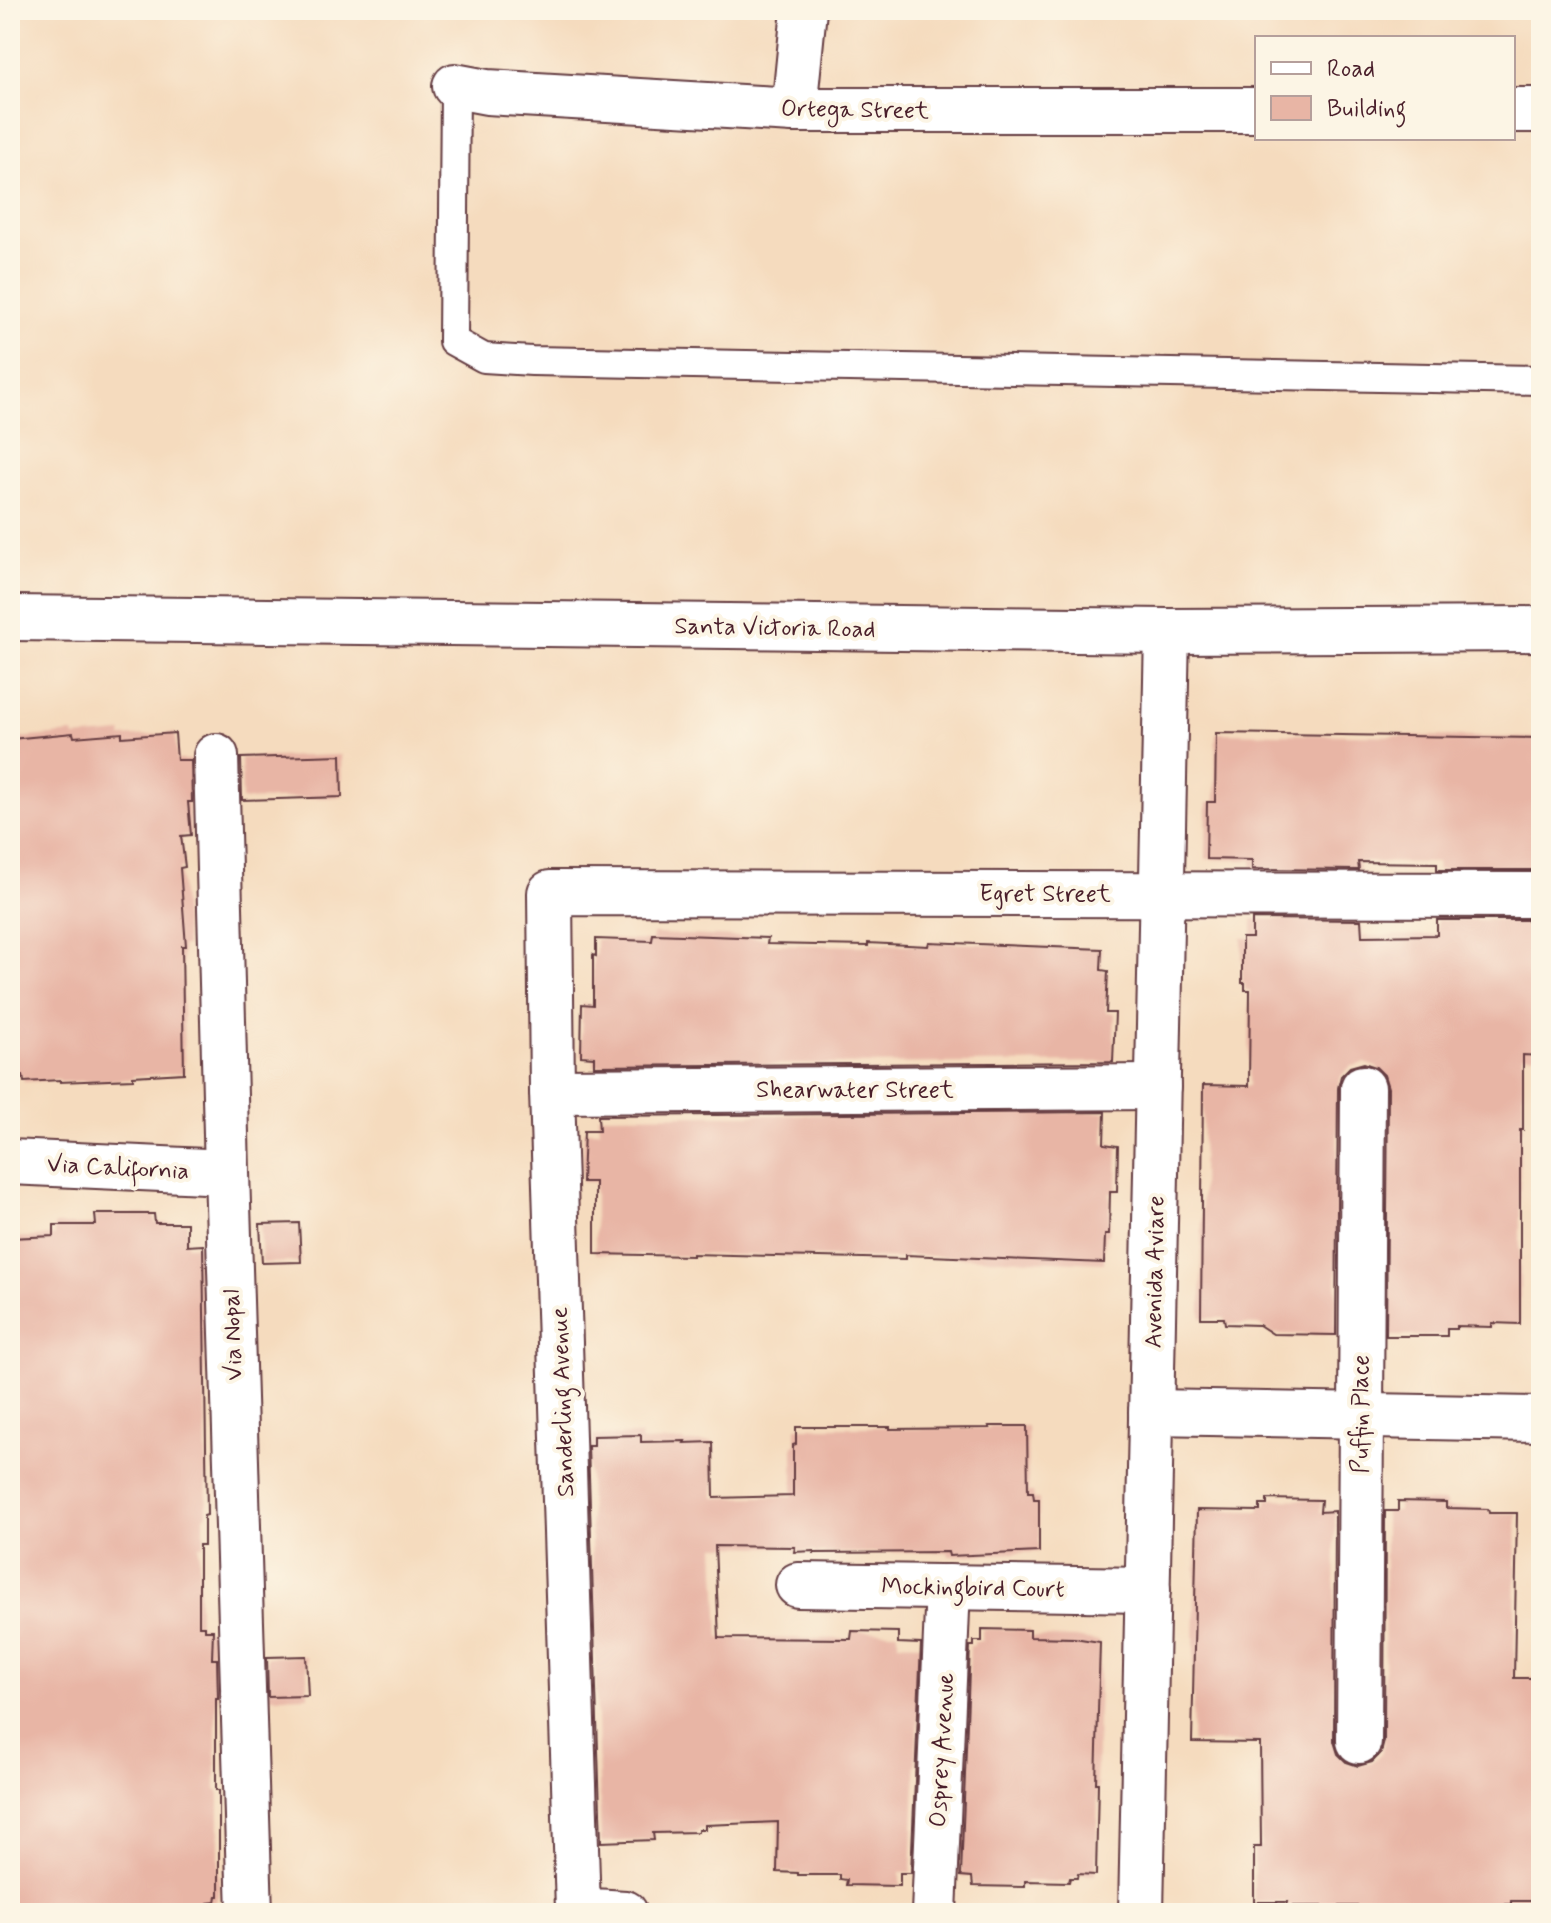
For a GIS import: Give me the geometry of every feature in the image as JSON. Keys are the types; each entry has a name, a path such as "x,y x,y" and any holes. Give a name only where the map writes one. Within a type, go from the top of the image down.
{"street":[{"path":"794,110 804,10"},
{"name":"Ortega Street","path":"455,86 487,92 794,110 1255,110"},
{"path":"1515,110 1541,110"},
{"name":"Santa Victoria Road","path":"10,618 1167,631 1541,629"},
{"name":"Avenida Aviare","path":"1141,1913 1167,631"},
{"name":"Via Nopal","path":"216,756 250,1913"},
{"name":"Egret Street","path":"550,893 1541,895"},
{"name":"Sanderling Avenue","path":"550,893 552,1091 578,1910 625,1913"},
{"name":"Shearwater Street","path":"552,1091 1158,1087"},
{"name":"Puffin Place","path":"1359,1741 1363,1088"},
{"name":"Via California","path":"10,1162 227,1172"},
{"path":"1151,1412 1541,1419"},
{"name":"Mockingbird Court","path":"798,1585 1148,1590"},
{"name":"Osprey Avenue","path":"934,1913 948,1587"}],"lane":[{"path":"455,86 453,341 484,358 1541,380"}],"building":[{"path":"73,733 74,737 122,733 122,737 175,733 177,760 191,760 192,802 188,802 191,835 181,836 185,867 180,868 186,946 182,946 184,1073 60,1082 24,1082 23,1075 10,1075 10,741"},
{"path":"1216,733 1541,738 1541,870 1437,870 1437,863 1358,862 1359,870 1252,869 1252,860 1206,859 1207,802 1215,802"},
{"path":"341,755 342,797 242,800 241,758"},
{"path":"1252,919 1361,920 1362,936 1437,935 1437,920 1541,920 1541,1056 1523,1055 1520,1324 1457,1326 1457,1329 1447,1329 1447,1336 1386,1336 1388,1088 1384,1075 1376,1067 1364,1063 1350,1067 1341,1076 1338,1088 1336,1335 1273,1334 1259,1325 1225,1324 1224,1318 1201,1318 1203,1085 1249,1086 1250,990 1245,990 1245,983 1242,983 1242,938 1252,938"},
{"path":"653,934 768,938 767,944 928,946 929,942 1102,949 1101,970 1108,971 1106,1013 1115,1013 1113,1062 594,1066 594,1057 581,1056 582,1004 593,1005 596,939 652,941"},
{"path":"1105,1112 1104,1144 1118,1146 1117,1192 1110,1192 1109,1235 1105,1235 1104,1263 906,1255 906,1259 595,1254 595,1182 582,1182 584,1131 599,1131 598,1116"},
{"path":"95,1214 154,1214 155,1223 187,1223 187,1246 203,1245 207,1515 204,1516 204,1545 199,1545 199,1626 213,1630 212,1659 217,1659 216,1790 219,1790 219,1896 216,1902 208,1903 208,1913 10,1913 10,1238 54,1236 54,1225 96,1225"},
{"path":"299,1223 301,1262 262,1263 260,1224"},
{"path":"1027,1426 1028,1492 1033,1492 1034,1499 1039,1499 1039,1552 949,1556 948,1552 814,1553 794,1552 795,1547 715,1546 719,1638 851,1639 852,1631 898,1632 898,1643 921,1644 911,1873 900,1873 900,1886 846,1885 847,1880 840,1879 840,1875 777,1872 778,1822 705,1825 705,1829 698,1829 698,1832 653,1833 654,1840 601,1842 588,1446 593,1446 593,1436 641,1435 641,1442 713,1442 714,1498 793,1496 796,1427 890,1429"},
{"path":"1267,1499 1321,1500 1320,1512 1335,1511 1334,1741 1338,1754 1346,1762 1358,1766 1372,1762 1381,1753 1384,1741 1385,1511 1398,1511 1398,1501 1446,1502 1446,1508 1517,1513 1514,1678 1541,1678 1541,1901 1511,1901 1511,1904 1474,1906 1475,1909 1286,1906 1287,1902 1254,1902 1254,1847 1261,1847 1260,1743 1192,1742 1197,1510 1260,1511 1260,1505 1267,1505"},
{"path":"982,1629 1030,1630 1030,1637 1100,1642 1096,1875 1078,1874 1069,1882 1025,1881 1025,1887 973,1886 972,1877 961,1876 970,1646 974,1646 974,1641 982,1641"},
{"path":"306,1656 308,1696 268,1697 267,1657"}]}
